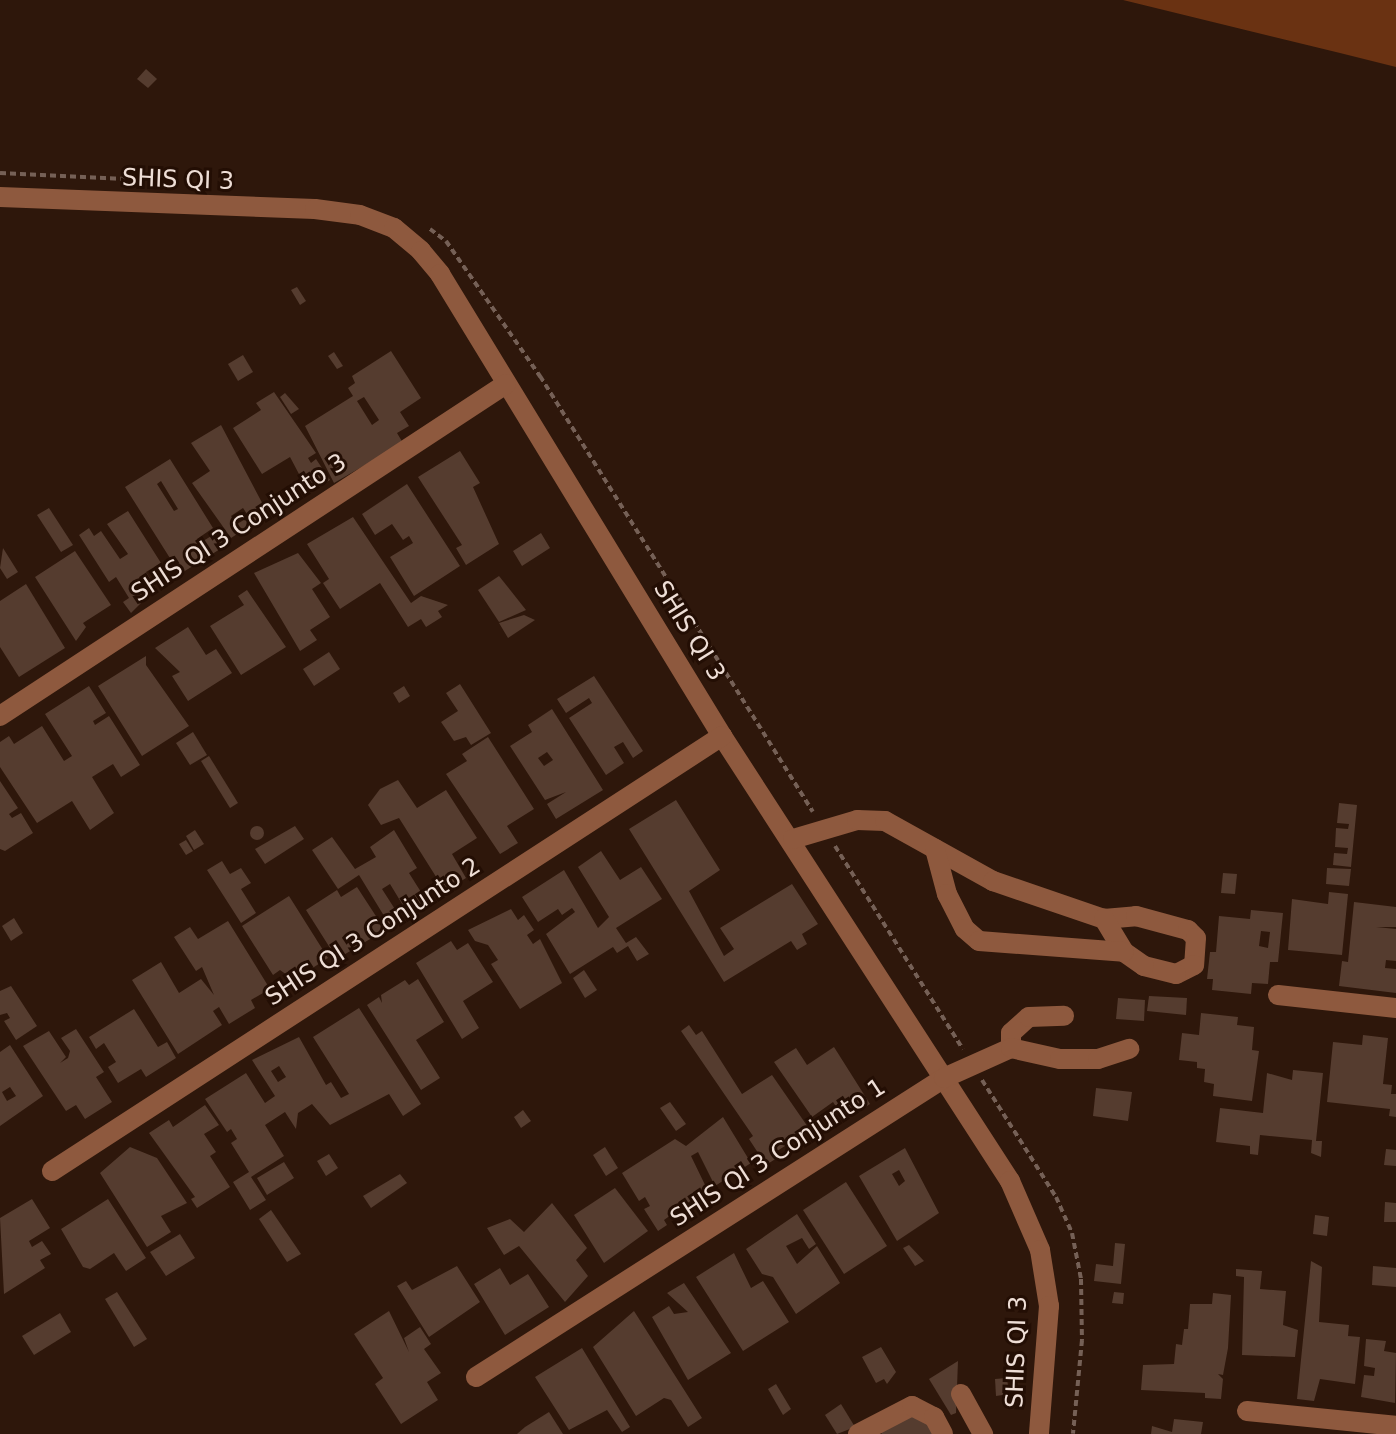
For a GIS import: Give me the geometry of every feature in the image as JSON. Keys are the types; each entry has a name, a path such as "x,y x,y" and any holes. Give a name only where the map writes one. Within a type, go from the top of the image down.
{"street":[{"name":"SHIS QI 3","path":"0,197 360,215 394,228 421,251 722,736 793,839 1010,1181 1040,1250 1049,1306 1039,1434"},
{"name":"SHIS QI 3 Conjunto 3","path":"0,716 506,384"},
{"name":"SHIS QI 3 Conjunto 2","path":"52,1171 722,736"},
{"path":"793,839 870,819 899,827 993,881 1104,919 1136,916 1188,930 1198,949 1194,965 1176,974 1144,966 1124,952 1104,919"},
{"path":"935,849 947,894 971,937 1050,950 1124,952"},
{"path":"1278,995 1396,1008"},
{"path":"1064,1016 1029,1017 1011,1033 1011,1048 1060,1059 1098,1059 1129,1049"},
{"name":"SHIS QI 3 Conjunto 1","path":"476,1377 944,1078 1011,1048"},
{"path":"961,1394 983,1434"},
{"path":"858,1434 912,1406 934,1417 943,1434"},
{"path":"1247,1411 1396,1426"}],"shaded area":[{"path":"1123,0 1396,0 1396,67 1340,53"}],"building":[{"path":"146,69 157,79 148,88 137,79"},
{"path":"297,287 306,301 300,305 291,290"},
{"path":"391,351 421,398 400,412 409,426 397,433 403,443 334,483 305,426 353,396 348,388 355,383 352,376","holes":["364,397 379,420 372,425 357,401"]},
{"path":"334,352 343,366 337,369 328,356"},
{"path":"243,355 253,372 238,381 228,364"},
{"path":"274,392 316,453 308,458 311,463 316,459 330,480 309,493 290,457 262,474 233,428 261,410 256,403"},
{"path":"285,393 299,409 291,414 280,397"},
{"path":"221,425 268,514 231,538 192,483 210,471 191,443","holes":["243,508 249,517 237,524 231,516"]},
{"path":"460,451 480,483 473,487 499,544 466,565 456,548 462,545 418,477"},
{"path":"170,459 213,528 197,539 200,543 216,533 225,546 180,574 125,487","holes":["161,481 178,509 174,511 157,484"]},
{"path":"407,484 460,566 414,596 390,557 413,543 409,536 403,540 392,524 375,535 362,514"},
{"path":"49,508 73,545 61,552 37,515"},
{"path":"128,511 161,563 146,572 156,588 131,613 123,602 129,598 116,577 109,582 79,535 89,528 94,536 101,531 120,559 128,554 107,524"},
{"path":"353,517 411,603 421,596 448,605 438,611 442,617 426,627 421,619 408,627 380,583 340,609 323,583 329,579 307,544"},
{"path":"541,533 550,548 522,566 513,551"},
{"path":"3,548 18,572 7,579 0,568"},
{"path":"75,551 111,605 83,623 86,627 76,641 35,577"},
{"path":"298,553 321,583 312,589 330,617 310,630 317,640 300,651 254,573"},
{"path":"499,576 526,610 499,622 478,590"},
{"path":"26,584 65,648 19,677 0,647 0,601"},
{"path":"247,590 286,647 241,675 210,626 244,605 238,596"},
{"path":"524,615 535,620 508,638 499,623"},
{"path":"188,627 206,655 216,649 232,673 188,701 172,676 180,672 155,648"},
{"path":"329,652 340,669 314,686 303,669"},
{"path":"146,656 146,665 189,726 142,756 98,686"},
{"path":"594,676 643,751 633,758 623,742 614,747 624,763 606,775 569,718 592,703 589,698 566,713 557,699"},
{"path":"460,684 491,733 471,745 466,737 454,741 441,722 458,711 446,693"},
{"path":"89,686 106,713 93,721 95,725 109,716 140,765 121,777 113,764 92,777 114,813 90,830 72,801 37,823 0,767 0,742 9,736 14,744 42,726 64,761 72,756 45,714"},
{"path":"404,686 410,696 399,703 393,693"},
{"path":"552,709 603,790 556,819 547,804 566,792 545,800 510,746 532,732 528,725","holes":["547,752 553,760 544,766 538,758"]},
{"path":"193,732 207,755 190,765 176,743"},
{"path":"488,737 534,809 507,826 518,843 500,854 446,774 467,761 462,754"},
{"path":"209,756 238,803 230,808 201,761"},
{"path":"398,780 417,808 446,790 477,838 452,854 466,878 445,891 399,818 381,825 368,805 380,789"},
{"path":"0,781 18,808 9,814 12,818 21,813 33,833 5,851 0,849"},
{"path":"676,800 720,870 689,891 724,956 734,949 720,928 792,884 818,924 802,934 807,944 797,950 791,941 724,982 629,829"},
{"path":"1339,803 1357,805 1351,867 1333,865 1334,853 1347,854 1348,848 1335,847 1336,828 1348,829 1349,824 1337,823"},
{"path":"257,826 264,833 257,840 250,833"},
{"path":"295,826 304,839 265,864 255,849"},
{"path":"195,830 204,844 194,850 186,836"},
{"path":"394,830 417,868 409,873 426,900 407,912 390,884 382,889 400,917 389,924 359,875 338,889 312,850 332,837 355,869 376,857 370,847"},
{"path":"186,840 193,851 186,855 179,844"},
{"path":"601,851 620,880 641,867 662,899 616,928 626,943 636,937 649,954 637,961 628,946 617,953 613,947 570,974 546,934 575,912 572,908 562,915 558,909 538,922 522,897 564,870 598,928 609,917 578,867"},
{"path":"222,861 230,874 241,868 251,883 241,889 256,913 241,923 207,870"},
{"path":"1327,868 1351,869 1349,886 1326,884"},
{"path":"1223,873 1237,874 1235,894 1221,893"},
{"path":"357,887 385,930 337,959 306,910 337,890 341,897"},
{"path":"1329,892 1348,894 1342,955 1288,950 1292,899 1328,904"},
{"path":"289,896 328,958 294,980 280,970 273,975 242,926"},
{"path":"1354,902 1396,907 1396,927 1376,927 1396,929 1396,961 1386,960 1385,968 1396,969 1396,993 1339,986 1342,961 1348,962"},
{"path":"511,909 518,920 524,915 534,930 527,935 533,944 540,939 562,983 520,1009 491,964 498,960 488,945 475,941 468,930"},
{"path":"1251,910 1283,913 1278,962 1270,962 1268,984 1252,983 1251,994 1212,990 1213,979 1207,979 1210,952 1216,952 1219,916 1250,919","holes":["1261,931 1270,932 1268,948 1259,946"]},
{"path":"14,918 23,933 11,941 2,926"},
{"path":"228,921 270,989 251,1000 255,1008 229,1024 219,1007 213,1011 222,1025 178,1054 132,980 161,962 179,993 201,979 214,995 202,967 196,971 174,937 190,927 198,939"},
{"path":"451,941 457,950 468,943 493,982 463,1001 479,1028 462,1039 416,963"},
{"path":"584,970 597,990 585,998 573,978"},
{"path":"418,979 444,1022 416,1040 440,1078 421,1090 367,1005 379,997 382,1003 381,995 405,980 409,985"},
{"path":"11,986 37,1026 16,1040 4,1021 10,1018 7,1013 0,1015 0,991"},
{"path":"1149,996 1187,998 1186,1015 1147,1011"},
{"path":"1118,998 1145,1000 1144,1021 1116,1019"},
{"path":"359,1008 421,1104 403,1116 389,1094 330,1125 312,1104 298,1113 296,1129 285,1112 265,1125 284,1156 251,1177 266,1200 250,1210 233,1182 249,1172 231,1143 237,1139 231,1129 227,1132 205,1099 246,1073 265,1103 275,1096 252,1060 299,1037 326,1085 331,1082 341,1098 349,1094 313,1037","holes":["279,1066 286,1077 278,1082 271,1071"]},
{"path":"134,1009 158,1047 167,1042 176,1058 146,1077 141,1069 118,1083 108,1067 116,1062 104,1043 96,1049 89,1037"},
{"path":"1201,1013 1238,1017 1237,1025 1254,1027 1252,1050 1259,1051 1252,1101 1213,1096 1214,1084 1204,1082 1205,1069 1197,1068 1197,1062 1179,1060 1182,1033 1199,1035"},
{"path":"689,1025 696,1035 702,1031 742,1094 772,1075 810,1130 774,1153 777,1158 766,1165 749,1139 753,1136 681,1031"},
{"path":"76,1029 104,1072 96,1077 112,1102 85,1119 76,1105 66,1111 23,1046 49,1031 66,1057 60,1063 68,1058 70,1051 61,1038"},
{"path":"1363,1035 1388,1038 1383,1084 1392,1085 1391,1094 1396,1094 1396,1117 1389,1116 1390,1109 1327,1102 1333,1042 1362,1045"},
{"path":"10,1045 43,1096 0,1126 0,1052","holes":["10,1087 16,1096 7,1101 2,1092"]},
{"path":"834,1047 870,1104 845,1120 833,1102 812,1117 774,1062 796,1048 807,1065"},
{"path":"1293,1070 1323,1073 1316,1141 1322,1141 1321,1157 1311,1153 1312,1140 1260,1135 1258,1155 1250,1154 1250,1146 1216,1142 1220,1108 1263,1113 1267,1073 1292,1080"},
{"path":"1096,1088 1132,1092 1128,1121 1093,1116"},
{"path":"670,1102 686,1124 676,1131 660,1108"},
{"path":"205,1105 219,1125 204,1134 216,1152 210,1156 230,1187 197,1208 191,1199 195,1197 149,1133 169,1120 173,1127"},
{"path":"523,1110 531,1121 521,1128 514,1117"},
{"path":"723,1117 751,1163 715,1186 698,1152 691,1156 707,1189 664,1220 667,1225 658,1231 644,1209 650,1206 645,1197 639,1201 622,1173 675,1139 686,1146"},
{"path":"130,1147 157,1158 187,1203 161,1216 171,1232 147,1247 100,1173"},
{"path":"605,1147 618,1168 606,1176 593,1155"},
{"path":"905,1148 939,1213 897,1241 859,1176","holes":["899,1170 905,1181 899,1186 892,1174"]},
{"path":"1386,1149 1396,1150 1396,1166 1384,1165"},
{"path":"329,1154 338,1168 326,1176 317,1161"},
{"path":"284,1162 294,1178 267,1195 257,1178"},
{"path":"400,1174 407,1183 371,1208 363,1196"},
{"path":"846,1182 887,1246 844,1274 803,1210"},
{"path":"615,1188 648,1231 604,1263 574,1215"},
{"path":"32,1199 50,1228 29,1241 32,1247 42,1241 51,1254 40,1260 45,1268 4,1294 0,1218"},
{"path":"108,1199 146,1258 126,1271 114,1253 90,1269 83,1267 61,1229"},
{"path":"1385,1202 1396,1203 1396,1222 1384,1222"},
{"path":"552,1203 587,1248 576,1260 588,1276 565,1302 519,1246 504,1255 487,1228 510,1219 524,1232"},
{"path":"271,1210 301,1254 287,1262 259,1219"},
{"path":"797,1214 816,1244 809,1249 802,1238 786,1246 797,1264 817,1246 840,1283 796,1314 773,1277 762,1274 746,1249"},
{"path":"1315,1215 1329,1217 1327,1236 1313,1234"},
{"path":"180,1234 195,1258 166,1276 150,1252"},
{"path":"1115,1243 1125,1244 1121,1284 1094,1281 1096,1264 1113,1266"},
{"path":"909,1245 924,1261 915,1266 903,1248"},
{"path":"734,1253 751,1288 763,1281 789,1322 743,1351 696,1277"},
{"path":"1311,1261 1322,1267 1319,1322 1349,1325 1348,1336 1360,1337 1355,1384 1320,1379 1314,1401 1297,1399"},
{"path":"457,1266 480,1302 429,1337 397,1286 406,1281 412,1290"},
{"path":"1373,1266 1396,1268 1396,1287 1372,1285"},
{"path":"500,1268 510,1285 528,1274 549,1307 505,1335 474,1284"},
{"path":"1236,1269 1262,1271 1260,1289 1286,1291 1283,1325 1298,1330 1295,1357 1242,1355 1244,1277 1236,1276"},
{"path":"684,1283 731,1353 688,1380 652,1317 669,1306 674,1314 688,1312 667,1293"},
{"path":"117,1292 147,1339 134,1347 105,1299"},
{"path":"1114,1292 1124,1293 1123,1304 1112,1303"},
{"path":"1213,1293 1231,1295 1228,1348 1223,1375 1218,1374 1223,1379 1221,1399 1205,1398 1205,1393 1141,1390 1143,1365 1174,1364 1176,1344 1182,1345 1184,1329 1188,1329 1190,1304 1212,1304"},
{"path":"389,1311 409,1352 404,1338 420,1327 431,1344 424,1349 441,1373 427,1382 438,1400 401,1424 375,1384 383,1378 354,1334"},
{"path":"634,1311 702,1418 688,1427 671,1400 664,1398 636,1416 593,1347"},
{"path":"60,1313 71,1332 34,1355 22,1336"},
{"path":"1366,1339 1386,1341 1384,1351 1396,1353 1395,1403 1361,1397 1364,1375 1374,1376 1375,1368 1364,1366"},
{"path":"881,1347 896,1372 887,1384 884,1379 876,1383 862,1357"},
{"path":"582,1348 630,1427 622,1432 607,1410 569,1430 535,1377"},
{"path":"958,1361 956,1413 951,1415 929,1379"},
{"path":"1007,1378 1009,1394 996,1396 995,1379"},
{"path":"776,1384 791,1409 783,1415 768,1389"},
{"path":"919,1402 935,1434 882,1434 878,1428"},
{"path":"841,1404 855,1427 837,1434 825,1415"},
{"path":"549,1412 563,1434 517,1434 525,1427"},
{"path":"1174,1419 1203,1422 1201,1434 1151,1434 1152,1426 1172,1432"}]}
